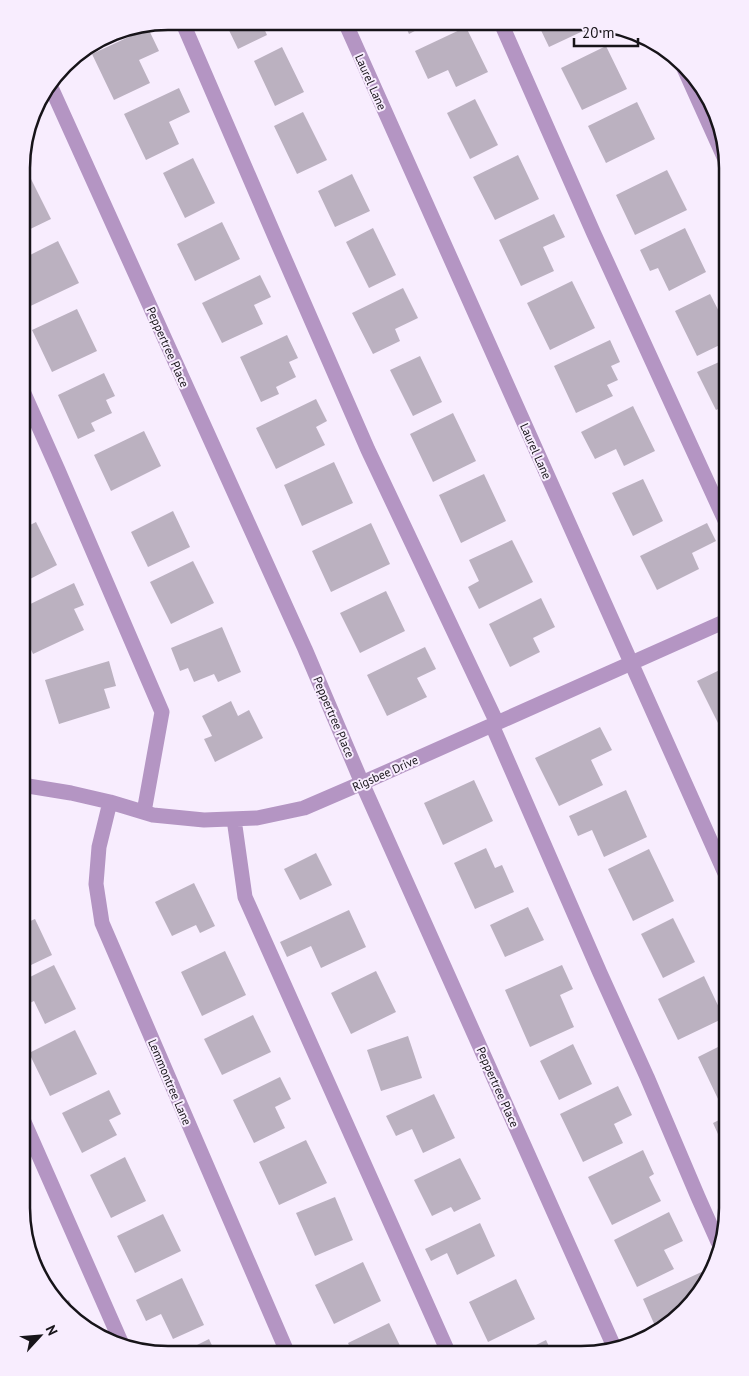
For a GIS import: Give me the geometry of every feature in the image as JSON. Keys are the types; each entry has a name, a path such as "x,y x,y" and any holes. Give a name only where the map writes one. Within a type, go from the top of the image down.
{"street":[{"path":"186,30 364,441 495,724 600,973 647,1076 716,1237"},
{"name":"Laurel Lane","path":"348,30 719,860"},
{"path":"504,30 594,234 719,508"},
{"path":"692,86 715,138"},
{"name":"Peppertree Place","path":"53,92 301,640 362,784 613,1342"},
{"path":"30,407 162,712 144,812"},
{"name":"Rigsbee Drive","path":"30,786 110,802 153,815 204,820 256,818 304,808 362,784 719,624"},
{"name":"Lemmontree Lane","path":"110,802 98,847 96,884 102,923 285,1346"},
{"path":"234,819 245,897 445,1346"},
{"path":"30,1135 119,1337"}],"building":[{"path":"229,30 265,30 267,35 238,49"},
{"path":"407,30 417,30 409,34"},
{"path":"460,30 467,30 488,72 456,87 448,70 428,79 415,51"},
{"path":"541,30 585,30 549,47"},
{"path":"150,32 159,51 139,60 150,83 114,100 92,54 133,35"},
{"path":"606,46 627,89 582,110 561,68"},
{"path":"282,47 304,92 275,106 254,61"},
{"path":"179,88 190,112 169,122 179,144 146,160 124,114"},
{"path":"475,99 498,145 470,159 447,113"},
{"path":"637,102 655,139 606,163 588,126"},
{"path":"303,112 327,160 297,174 274,126"},
{"path":"518,155 539,199 495,220 473,177"},
{"path":"193,158 215,203 185,218 163,173"},
{"path":"667,170 687,210 635,235 616,195"},
{"path":"352,174 370,211 335,227 318,191"},
{"path":"30,177 51,219 30,229"},
{"path":"554,214 565,237 543,247 554,271 521,286 499,240"},
{"path":"222,222 240,259 195,281 177,244"},
{"path":"373,228 396,275 369,288 346,242"},
{"path":"685,228 706,272 669,291 658,268 650,271 640,250"},
{"path":"58,241 79,283 30,306 30,255"},
{"path":"260,275 271,297 254,305 263,324 222,343 202,303"},
{"path":"572,281 595,328 550,350 527,303"},
{"path":"403,288 418,318 395,329 400,341 373,354 352,313"},
{"path":"710,294 719,312 719,345 697,356 675,311"},
{"path":"77,309 97,351 52,372 32,330"},
{"path":"287,335 298,358 289,362 296,377 276,387 279,394 261,402 240,357"},
{"path":"610,340 620,362 611,366 618,380 607,385 613,396 576,413 554,366"},
{"path":"420,356 442,402 413,416 390,370"},
{"path":"719,362 719,408 716,410 697,372"},
{"path":"104,373 115,396 106,400 112,413 91,423 95,431 78,439 58,395"},
{"path":"316,399 327,421 316,427 325,445 276,469 256,428"},
{"path":"633,406 655,451 624,466 616,449 595,459 581,432"},
{"path":"453,413 476,461 433,482 410,434"},
{"path":"144,431 161,466 111,491 94,455"},
{"path":"334,462 353,503 302,526 284,485"},
{"path":"484,474 506,521 461,543 439,495"},
{"path":"643,479 663,521 633,536 612,493"},
{"path":"173,511 190,547 148,567 131,532"},
{"path":"36,522 57,565 30,579 30,525"},
{"path":"371,523 390,564 331,592 312,551"},
{"path":"707,523 716,541 692,553 699,569 657,590 640,556"},
{"path":"512,540 533,582 479,609 468,587 479,581 469,560"},
{"path":"193,561 214,603 171,624 150,582"},
{"path":"74,583 84,605 74,609 84,630 33,654 30,647 30,604"},
{"path":"386,591 405,631 360,653 340,613"},
{"path":"541,598 555,627 533,638 540,652 510,667 489,624"},
{"path":"222,627 241,672 218,682 214,674 194,682 188,668 180,671 171,648"},
{"path":"425,647 436,669 417,678 427,697 387,716 367,675"},
{"path":"109,661 116,686 104,689 110,708 59,724 45,680"},
{"path":"719,670 719,725 697,681"},
{"path":"231,701 238,716 249,710 263,738 215,762 204,739 212,736 202,716"},
{"path":"600,727 612,750 591,760 603,785 559,806 535,758"},
{"path":"474,780 493,821 443,845 424,803"},
{"path":"626,790 647,837 604,857 592,830 578,836 569,816"},
{"path":"486,848 495,868 502,865 514,892 475,909 454,863"},
{"path":"649,849 674,901 633,921 608,869"},
{"path":"316,853 332,885 300,900 284,869"},
{"path":"194,883 215,926 200,933 196,925 172,936 155,902"},
{"path":"528,907 544,940 505,957 490,925"},
{"path":"349,910 366,947 321,968 311,946 287,957 280,942"},
{"path":"673,918 695,962 663,978 641,934"},
{"path":"35,919 52,955 31,965 30,921"},
{"path":"225,951 246,995 202,1016 181,972"},
{"path":"54,965 76,1009 45,1024 34,1001 30,1003 30,977"},
{"path":"562,965 573,989 560,995 574,1027 530,1047 505,990"},
{"path":"376,971 396,1012 351,1034 331,993"},
{"path":"704,976 719,1008 719,1020 678,1040 658,999"},
{"path":"253,1015 271,1052 222,1075 204,1039"},
{"path":"75,1030 97,1074 50,1096 30,1052"},
{"path":"408,1036 422,1078 381,1091 367,1050"},
{"path":"573,1044 592,1084 559,1100 540,1061"},
{"path":"719,1046 719,1101 698,1057"},
{"path":"280,1077 291,1099 275,1107 285,1128 254,1143 233,1100"},
{"path":"618,1086 632,1115 614,1124 623,1143 583,1162 560,1114"},
{"path":"109,1090 121,1114 109,1120 117,1135 82,1153 62,1113"},
{"path":"434,1094 455,1138 423,1153 412,1129 396,1136 386,1116"},
{"path":"719,1120 719,1136 713,1123"},
{"path":"306,1140 327,1183 279,1205 259,1162"},
{"path":"643,1150 654,1174 649,1177 661,1201 612,1225 588,1177"},
{"path":"125,1157 146,1201 111,1218 90,1175"},
{"path":"460,1158 481,1199 454,1212 451,1207 432,1216 414,1180"},
{"path":"335,1197 353,1240 315,1256 296,1213"},
{"path":"669,1212 683,1241 664,1250 674,1269 637,1287 614,1240"},
{"path":"163,1214 181,1251 135,1273 117,1236"},
{"path":"480,1223 495,1256 457,1275 447,1253 431,1261 425,1249"},
{"path":"363,1262 381,1301 334,1324 315,1285"},
{"path":"704,1271 691,1292 679,1306 655,1325 643,1299"},
{"path":"182,1278 204,1325 173,1339 161,1314 146,1321 136,1300"},
{"path":"516,1279 535,1319 488,1342 469,1302"},
{"path":"69,1300 73,1308 70,1306 66,1301"},
{"path":"389,1323 400,1346 349,1346 348,1343"},
{"path":"209,1339 212,1346 195,1346"},
{"path":"546,1340 549,1346 534,1346"}]}
